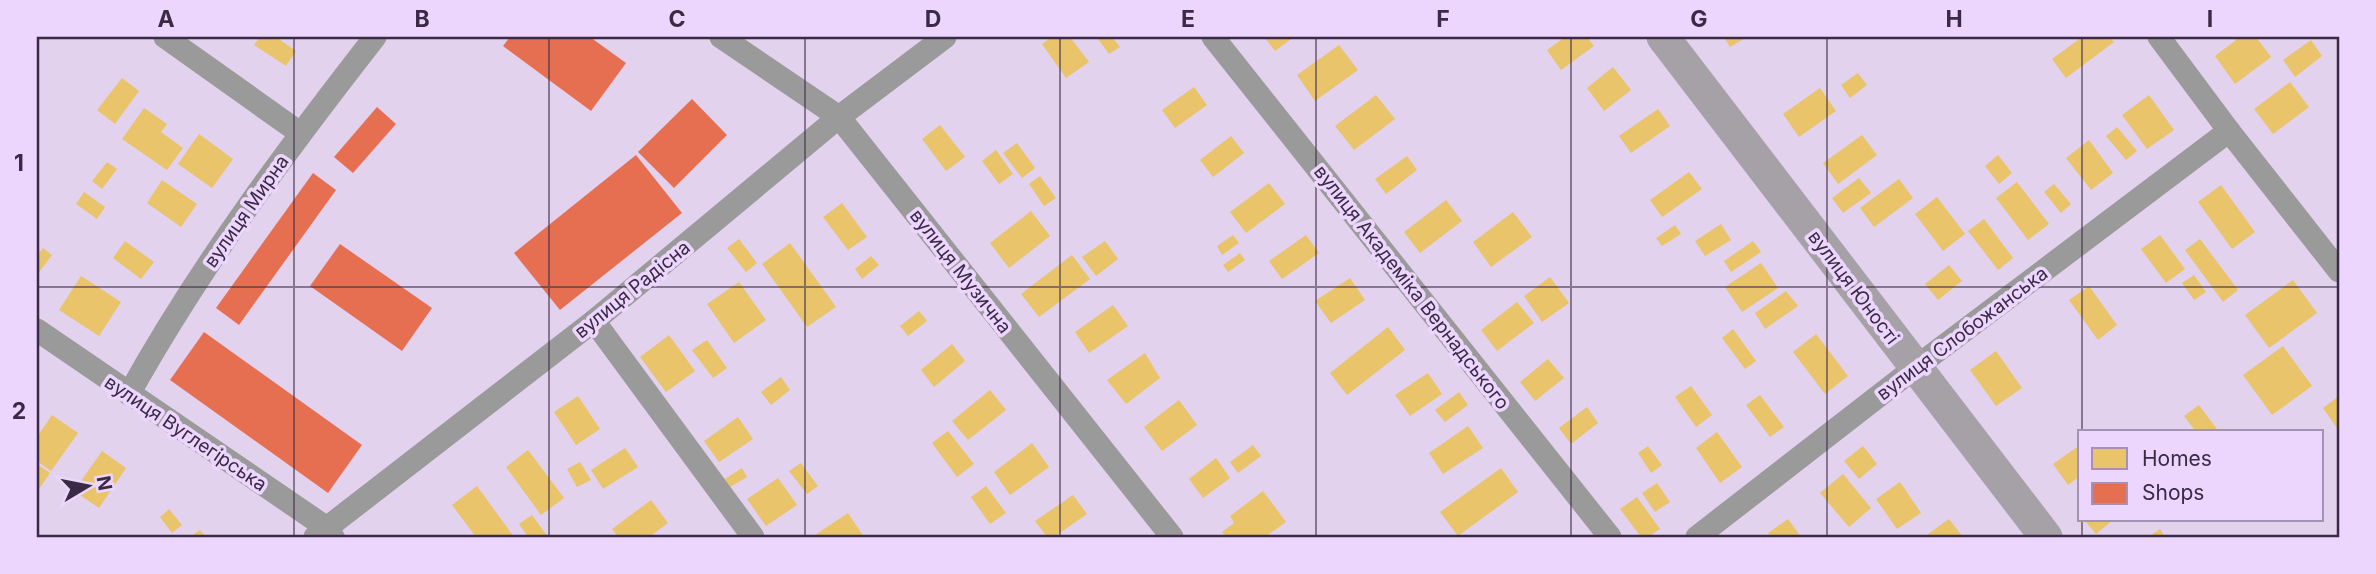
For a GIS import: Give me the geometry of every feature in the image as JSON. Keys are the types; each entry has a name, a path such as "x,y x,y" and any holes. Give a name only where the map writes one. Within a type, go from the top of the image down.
{"street":[{"path":"165,37 300,132"},
{"name":"вулиця Мирна","path":"129,394 166,327 300,132 375,37"},
{"name":"вулиця Музична","path":"721,37 839,117 1172,537"},
{"name":"вулиця Радісна","path":"325,534 594,321 839,117 945,37"},
{"name":"вулиця Академіка Вернадського","path":"1213,37 1610,537"},
{"name":"вулиця Юності","path":"1663,37 2046,537"},
{"path":"2159,37 2339,271"},
{"name":"вулиця Слобожанська","path":"1697,537 1916,367 2229,131"},
{"path":"594,321 753,537"},
{"name":"вулиця Вуглегірська","path":"37,330 325,534"}],"building: Homes":[{"path":"260,37 276,37 296,51 286,66 254,45"},
{"path":"1052,37 1070,37 1089,62 1066,78 1042,44"},
{"path":"1112,37 1120,47 1109,54 1098,39"},
{"path":"1264,37 1294,37 1275,51"},
{"path":"1565,37 1587,37 1594,46 1561,70 1547,50"},
{"path":"1724,37 1747,37 1730,47"},
{"path":"2082,37 2109,37 2114,42 2066,78 2052,59"},
{"path":"2240,37 2256,37 2271,57 2235,84 2215,56"},
{"path":"2311,40 2322,56 2295,77 2283,60"},
{"path":"1339,45 1358,70 1315,101 1297,75"},
{"path":"1613,67 1631,90 1604,111 1587,88"},
{"path":"1858,73 1867,85 1850,98 1841,85"},
{"path":"122,78 139,91 115,124 97,110"},
{"path":"2290,82 2309,107 2273,134 2254,109"},
{"path":"1194,87 1207,105 1175,128 1162,110"},
{"path":"1820,88 1836,111 1799,137 1783,114"},
{"path":"1376,95 1395,119 1354,150 1335,126"},
{"path":"2149,95 2174,130 2147,149 2122,115"},
{"path":"144,108 167,124 161,132 183,148 167,170 122,139"},
{"path":"1658,109 1670,126 1631,153 1619,136"},
{"path":"940,125 965,157 946,171 922,139"},
{"path":"2117,127 2137,151 2126,160 2106,136"},
{"path":"199,134 233,159 212,188 178,164"},
{"path":"1862,135 1877,155 1838,184 1823,163"},
{"path":"1231,136 1244,153 1213,177 1200,160"},
{"path":"2089,140 2113,173 2091,190 2066,158"},
{"path":"1017,143 1035,168 1022,178 1003,153"},
{"path":"996,150 1013,174 999,184 982,161"},
{"path":"1998,155 2012,173 1999,184 1985,166"},
{"path":"1407,156 1417,170 1386,194 1375,179"},
{"path":"107,162 117,169 102,189 92,181"},
{"path":"1689,172 1702,189 1662,217 1650,200"},
{"path":"1040,176 1056,198 1044,206 1029,184"},
{"path":"1859,178 1871,193 1843,213 1832,198"},
{"path":"1899,179 1913,198 1874,227 1860,208"},
{"path":"162,180 197,204 181,227 147,203"},
{"path":"2017,182 2049,224 2028,240 1996,198"},
{"path":"1269,183 1285,204 1246,233 1230,212"},
{"path":"2054,184 2071,204 2061,213 2044,192"},
{"path":"2221,185 2255,232 2232,249 2198,202"},
{"path":"84,192 105,207 97,219 76,204"},
{"path":"1937,197 1965,234 1943,251 1915,214"},
{"path":"1446,200 1462,221 1420,253 1404,232"},
{"path":"842,203 867,237 848,250 823,217"},
{"path":"1031,211 1050,236 1009,268 990,243"},
{"path":"1513,212 1532,237 1491,267 1473,242"},
{"path":"1984,219 2013,258 1998,270 1968,231"},
{"path":"1721,224 1731,240 1705,256 1695,241"},
{"path":"1675,225 1681,234 1662,246 1656,238"},
{"path":"1233,235 1239,243 1222,255 1217,246"},
{"path":"1306,235 1319,253 1282,279 1269,261"},
{"path":"2160,235 2185,269 2166,283 2141,249"},
{"path":"739,239 757,263 746,272 727,248"},
{"path":"2200,239 2238,290 2223,302 2185,250"},
{"path":"125,241 154,262 141,279 113,258"},
{"path":"1105,241 1118,259 1096,276 1082,257"},
{"path":"1753,241 1761,252 1731,272 1724,261"},
{"path":"790,243 836,307 807,327 762,264"},
{"path":"43,248 52,255 37,275 37,256"},
{"path":"1240,253 1245,260 1228,272 1223,265"},
{"path":"1072,255 1090,279 1039,317 1021,294"},
{"path":"871,256 879,265 862,279 855,269"},
{"path":"1761,263 1778,288 1742,312 1725,287"},
{"path":"1949,265 1962,281 1938,300 1925,284"},
{"path":"2194,275 2206,292 2194,300 2182,283"},
{"path":"81,276 121,302 99,336 59,310"},
{"path":"1550,277 1569,303 1542,322 1524,296"},
{"path":"1350,278 1365,300 1331,323 1315,301"},
{"path":"2293,280 2317,313 2269,348 2245,315"},
{"path":"739,282 766,320 734,343 707,304"},
{"path":"2089,286 2117,325 2098,340 2069,300"},
{"path":"1786,291 1798,306 1765,329 1755,313"},
{"path":"1517,302 1534,323 1497,351 1481,330"},
{"path":"1113,305 1128,326 1089,353 1075,332"},
{"path":"919,311 927,321 908,336 900,326"},
{"path":"1388,327 1405,350 1347,395 1330,373"},
{"path":"1733,329 1756,361 1745,369 1722,338"},
{"path":"1816,334 1848,376 1825,394 1793,352"},
{"path":"669,335 695,371 666,392 640,357"},
{"path":"707,340 727,368 713,378 692,350"},
{"path":"952,344 965,361 934,387 921,370"},
{"path":"2283,346 2312,386 2272,415 2243,375"},
{"path":"1996,351 2022,388 1996,406 1970,370"},
{"path":"1145,353 1160,378 1126,404 1107,380"},
{"path":"1548,359 1564,378 1535,401 1520,382"},
{"path":"1428,373 1442,394 1410,416 1395,395"},
{"path":"781,377 790,390 771,405 761,392"},
{"path":"1691,386 1712,415 1696,427 1675,397"},
{"path":"990,390 1006,410 968,440 952,421"},
{"path":"1459,392 1468,405 1445,422 1435,410"},
{"path":"1760,395 1784,427 1770,437 1746,405"},
{"path":"578,396 600,429 576,445 554,412"},
{"path":"2339,396 2339,431 2323,408"},
{"path":"1179,400 1197,425 1162,451 1144,427"},
{"path":"2199,405 2218,430 2194,430 2184,416"},
{"path":"1587,407 1598,423 1571,444 1559,428"},
{"path":"52,415 78,433 51,471 37,461 37,437"},
{"path":"738,417 753,439 719,462 704,441"},
{"path":"1468,426 1483,448 1443,474 1429,453"},
{"path":"948,431 974,464 957,477 932,443"},
{"path":"1717,432 1742,467 1720,483 1696,448"},
{"path":"1032,443 1049,467 1010,495 994,472"},
{"path":"1253,445 1261,456 1238,473 1230,462"},
{"path":"1648,446 1662,465 1651,473 1638,453"},
{"path":"1863,446 1877,464 1859,479 1844,461"},
{"path":"2078,446 2078,478 2068,485 2053,464"},
{"path":"625,448 638,467 603,489 591,470"},
{"path":"528,450 564,498 541,515 506,467"},
{"path":"102,451 126,468 99,508 74,491"},
{"path":"1216,458 1230,478 1203,498 1189,479"},
{"path":"580,462 591,480 577,487 567,469"},
{"path":"801,463 818,486 807,494 789,471"},
{"path":"37,464 50,473 37,492"},
{"path":"742,468 747,477 730,487 725,479"},
{"path":"1501,468 1518,492 1458,536 1440,512"},
{"path":"1843,474 1871,508 1849,527 1820,493"},
{"path":"778,478 797,505 766,526 747,499"},
{"path":"1900,482 1921,513 1897,529 1876,499"},
{"path":"1657,483 1670,502 1655,512 1642,493"},
{"path":"477,486 514,537 476,537 452,505"},
{"path":"986,486 1006,513 990,524 971,497"},
{"path":"1263,491 1286,522 1265,537 1226,537 1222,532 1234,523 1230,516"},
{"path":"1073,495 1087,514 1054,537 1047,537 1035,521"},
{"path":"1637,497 1660,529 1648,537 1641,537 1620,509"},
{"path":"651,500 668,523 649,537 618,537 612,529"},
{"path":"169,509 182,525 172,533 160,517"},
{"path":"848,513 864,537 812,537"},
{"path":"532,515 548,537 528,537 519,524"},
{"path":"1788,519 1801,537 1771,537 1768,533"},
{"path":"1949,519 1963,537 1924,537"},
{"path":"2086,522 2111,522 2096,534"},
{"path":"2160,529 2165,537 2148,537"},
{"path":"200,530 206,537 190,537"}],"building: Shops":[{"path":"510,37 590,37 626,63 591,111 503,46"},
{"path":"692,99 727,135 674,188 638,152"},
{"path":"377,107 396,124 353,173 334,157"},
{"path":"636,155 682,213 560,310 514,253"},
{"path":"313,173 336,190 239,325 216,308"},
{"path":"340,244 432,308 402,351 310,286"},
{"path":"204,332 362,445 328,493 170,380"}]}
